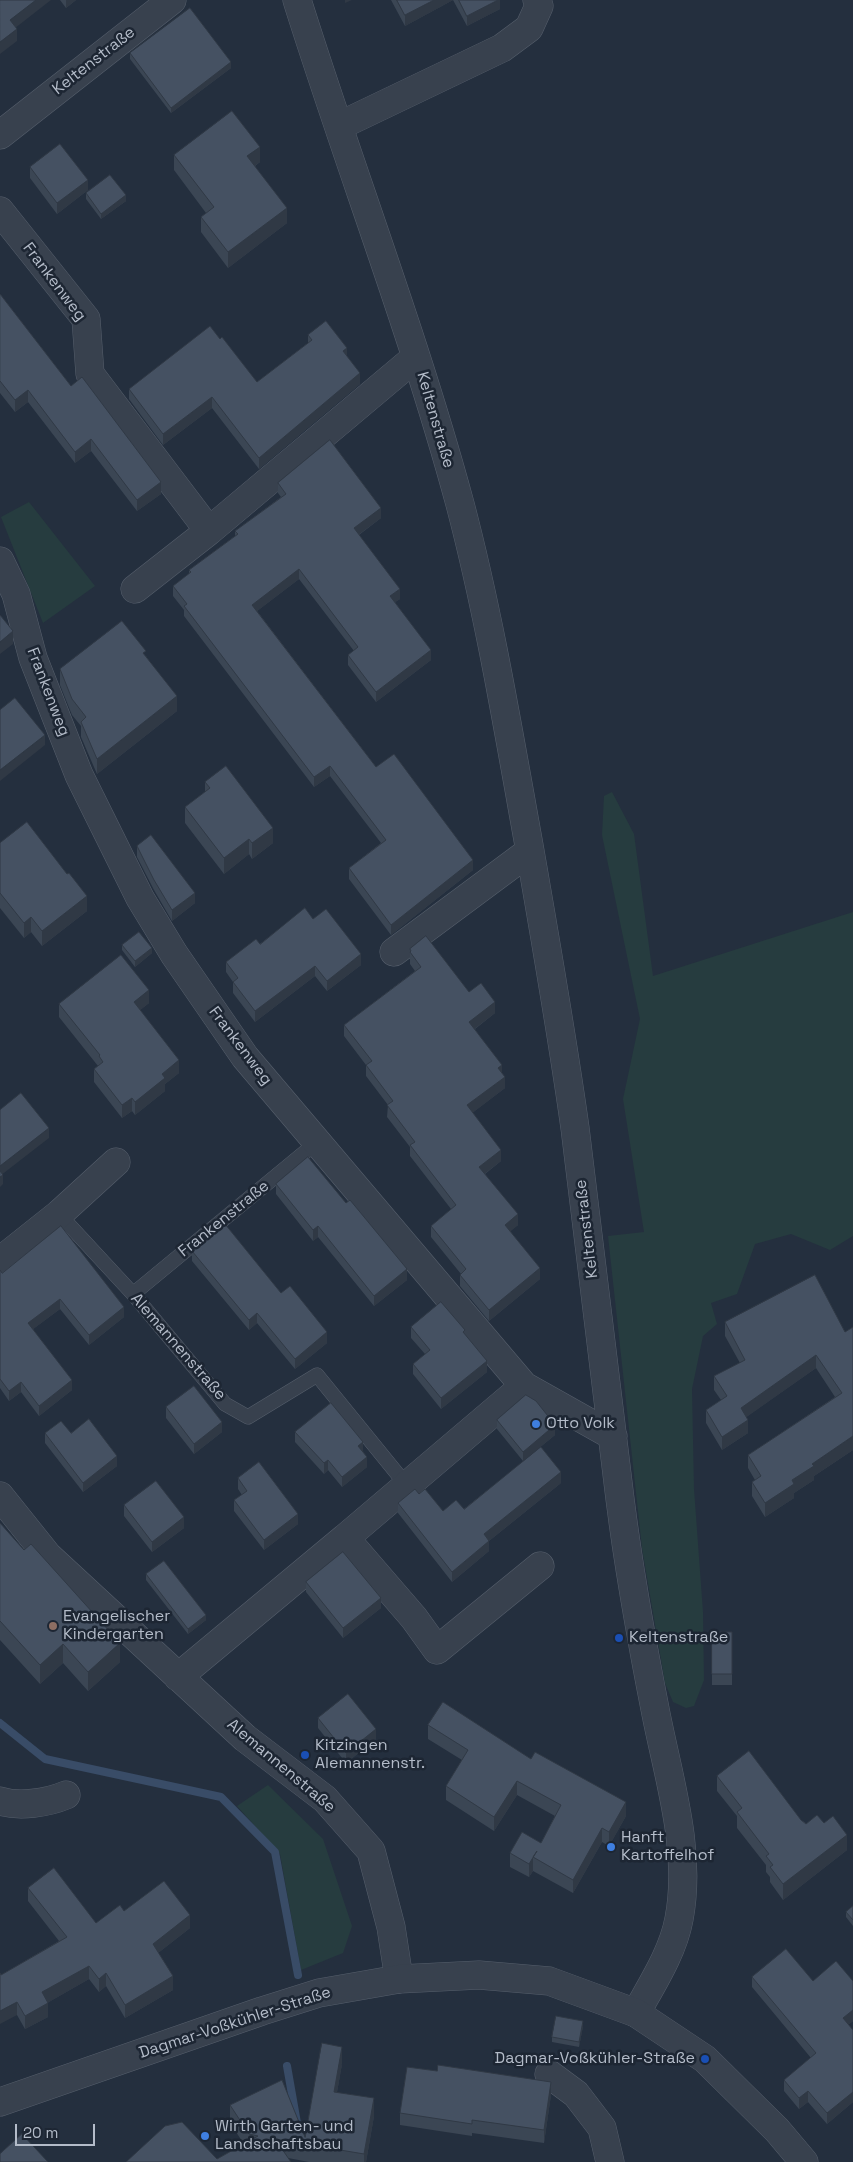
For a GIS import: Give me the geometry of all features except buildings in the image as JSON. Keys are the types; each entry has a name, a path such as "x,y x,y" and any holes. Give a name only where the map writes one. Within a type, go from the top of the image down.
{"street":[{"name":"Keltenstraße","path":"7,129 172,0"},
{"name":"Keltenstraße","path":"297,0 416,358 460,506 490,632 551,970 575,1130 637,1619 672,1789 684,1878 678,1926 661,1968 636,2014"},
{"path":"340,126 502,48 529,28 539,6 537,0"},
{"name":"Frankenweg","path":"0,211 86,319 90,374 208,531"},
{"path":"135,589 208,531 416,358"},
{"name":"Frankenweg","path":"0,561 16,594 33,658 79,775 140,898 174,954 245,1058 524,1386 613,1436"},
{"path":"394,952 530,851"},
{"path":"0,1262 59,1214 116,1162"},
{"path":"178,1677 408,1487 524,1386"},
{"name":"Alemannenstraße","path":"0,1496 48,1556 246,1738 325,1799 371,1851 391,1927 399,1979"},
{"path":"345,1538 414,1618 437,1650 540,1566"},
{"path":"0,1801 12,1805 66,1795"},
{"name":"Dagmar-Voßkühler-Straße","path":"0,2102 311,1996 399,1979 479,1975 549,1982 636,2014 705,2059 777,2130 804,2162"},
{"path":"549,2074 576,2094 602,2128 610,2162"}],"lane":[{"name":"Frankenstraße","path":"133,1294 316,1143"},
{"name":"Alemannenstraße","path":"59,1214 133,1294 225,1404 248,1416 317,1375 408,1487"}],"green space":[{"path":"29,502 95,586 43,623 1,517"},
{"path":"612,792 634,834 653,976 853,912 853,1236 830,1250 791,1234 755,1244 737,1294 711,1303 717,1324 703,1336 692,1389 694,1489 703,1612 704,1680 694,1706 686,1708 673,1702 665,1683 642,1548 608,1236 644,1232 623,1099 640,1019 602,835 604,796"},
{"path":"268,1785 323,1839 352,1926 343,1953 301,1970 280,1854 237,1806"}],"waterway":[{"path":"0,1723 45,1759 221,1797 275,1852 298,1975"},
{"path":"287,2066 297,2123"}],"place":[{"name":"Otto Volk","path":"536,1424"},
{"name":"Evangelischer Kindergarten","path":"53,1626"},
{"name":"Keltenstraße","path":"619,1638"},
{"name":"Kitzingen Alemannenstr.","path":"305,1755"},
{"name":"Hanft Kartoffelhof","path":"611,1847"},
{"name":"Dagmar-Voßkühler-Straße","path":"705,2059"},
{"name":"Wirth Garten- und Landschaftsbau","path":"205,2136"}]}
